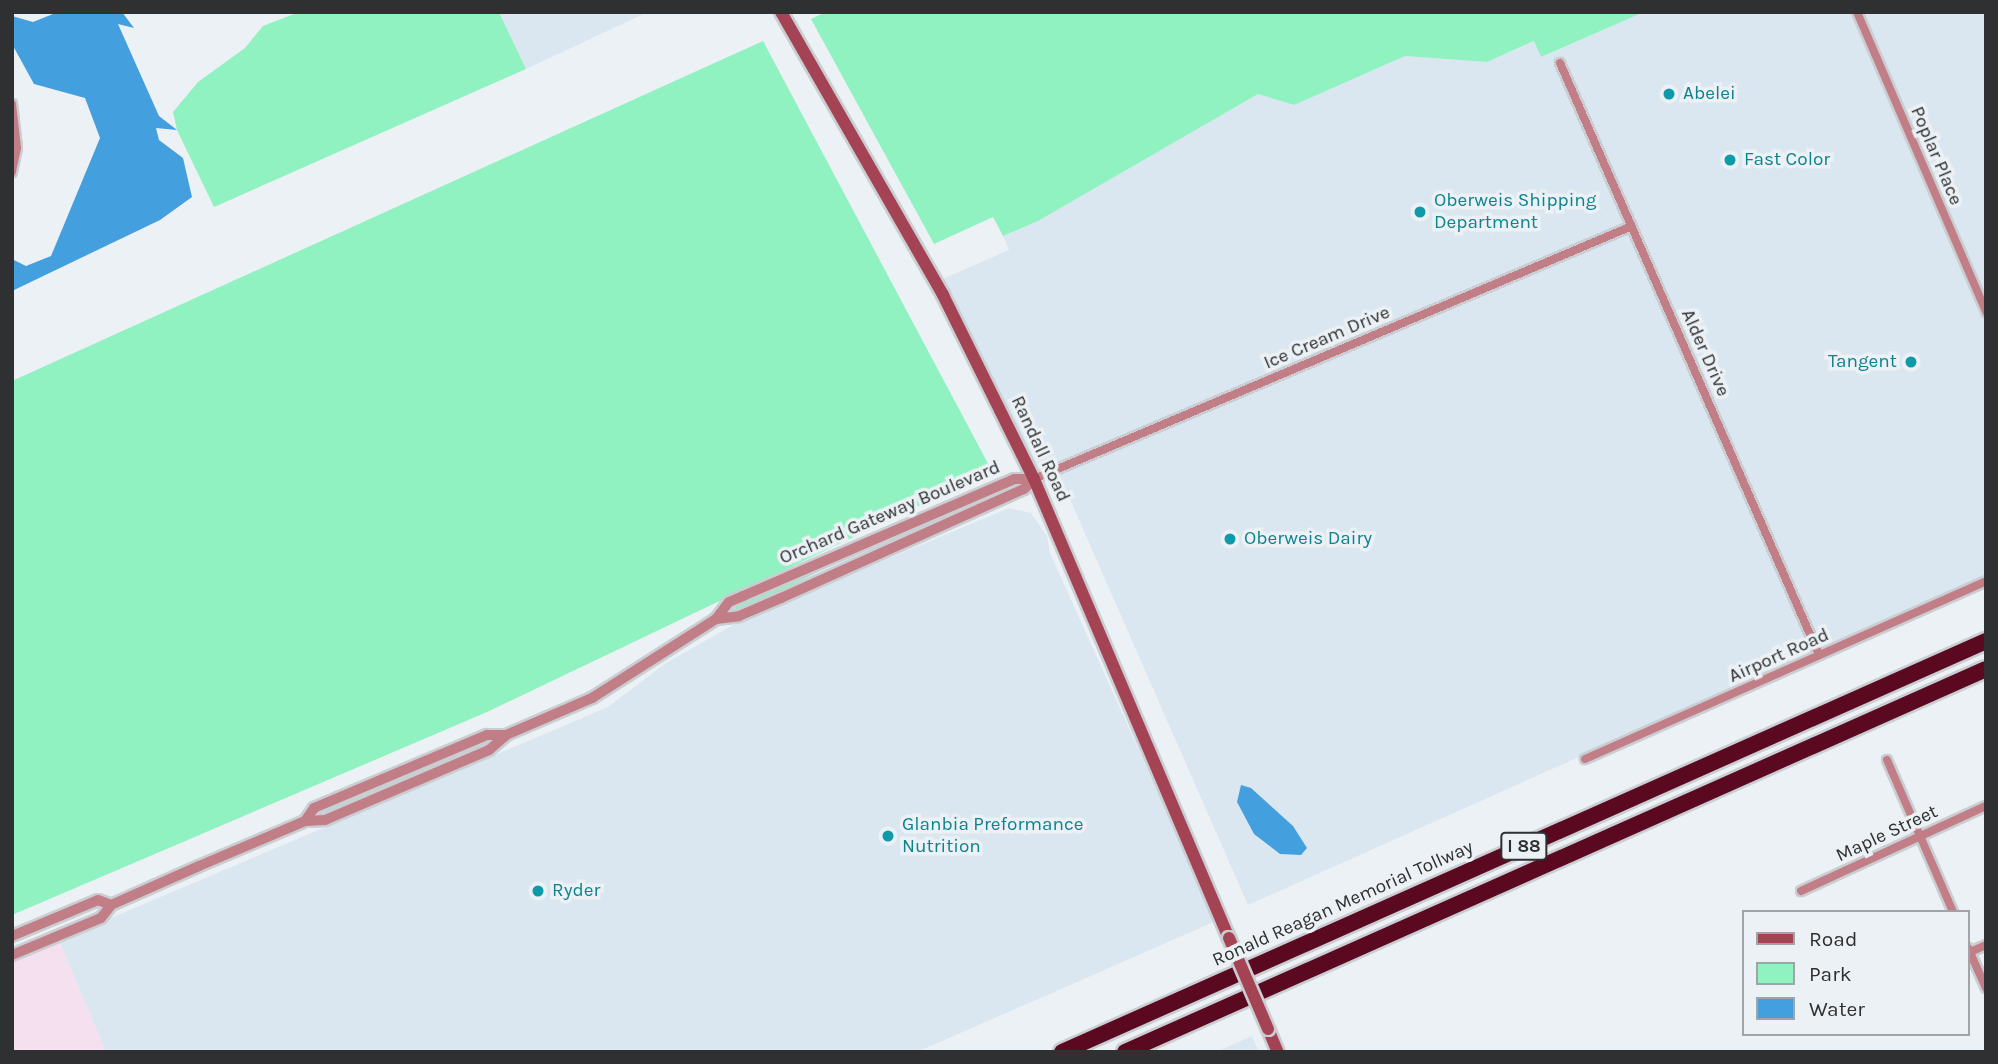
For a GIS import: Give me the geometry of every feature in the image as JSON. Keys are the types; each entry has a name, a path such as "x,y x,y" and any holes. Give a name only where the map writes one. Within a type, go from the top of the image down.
{"highway":[{"name":"Ronald Reagan Memorial Tollway","path":"1062,1052 1986,640"},
{"name":"I 88","path":"1125,1052 1986,669"}],"main road":[{"name":"Randall Road","path":"781,12 943,295 1034,479 1278,1052"}],"street":[{"name":"Poplar Place","path":"1857,12 1986,312"},
{"name":"Alder Drive","path":"1560,63 1819,655"},
{"path":"12,104 17,148 12,172"},
{"name":"Ice Cream Drive","path":"1034,479 1632,226"},
{"name":"Orchard Gateway Boulevard","path":"12,955 101,918 111,905 305,821 314,808 325,803 487,735 506,735 592,698 716,619 729,603 743,596 1015,479 1034,479"},
{"name":"Orchard Gateway Boulevard","path":"716,619 739,616 781,598 1024,489 1034,479"},
{"name":"Airport Road","path":"1585,759 1986,580"},
{"path":"1888,760 1952,910"},
{"name":"Maple Street","path":"1801,891 1986,806"},
{"name":"Orchard Gateway Boulevard","path":"12,936 98,900 111,905"},
{"path":"1970,953 1986,988"}],"shaded area":[{"path":"499,12 648,12 526,69"},
{"path":"1644,12 1986,12 1986,575 1248,905 1065,488 1036,474 938,281 1009,250 1003,236 1038,221 1258,94 1294,105 1405,56 1487,62 1535,41 1541,57"},
{"path":"1009,508 1031,513 1047,536 1050,553 1216,921 917,1052 106,1052 59,940 608,707 666,663 742,620"},
{"path":"59,940 106,1052 12,1052 12,961"},
{"path":"1252,1036 1259,1052 1216,1052"}],"green space":[{"path":"299,12 499,12 526,69 214,207 177,130 173,112 198,82 245,48 263,26"},
{"path":"826,12 1644,12 1541,57 1534,41 1487,62 1405,56 1294,105 1258,94 1038,221 1003,236 993,217 934,244 811,19"},
{"path":"763,41 992,471 487,712 12,915 12,381"},
{"path":"846,557 791,586 725,616 745,600"},
{"path":"498,736 468,753 313,819 339,803"}],"water":[{"path":"58,12 122,12 134,28 118,24 159,116 177,130 156,128 159,140 183,158 192,197 160,220 12,291 12,259 26,266 51,256 100,138 85,98 34,84 12,44 12,16 33,22"},
{"path":"1241,785 1251,788 1293,826 1307,848 1301,855 1280,854 1254,834 1237,802"}],"place":[{"name":"Abelei","path":"1669,94"},
{"name":"Fast Color","path":"1730,160"},
{"name":"Oberweis Shipping Department","path":"1420,212"},
{"name":"Tangent","path":"1911,362"},
{"name":"Oberweis Dairy","path":"1230,539"},
{"name":"Glanbia Preformance Nutrition","path":"888,836"},
{"name":"Ryder","path":"538,891"}]}
